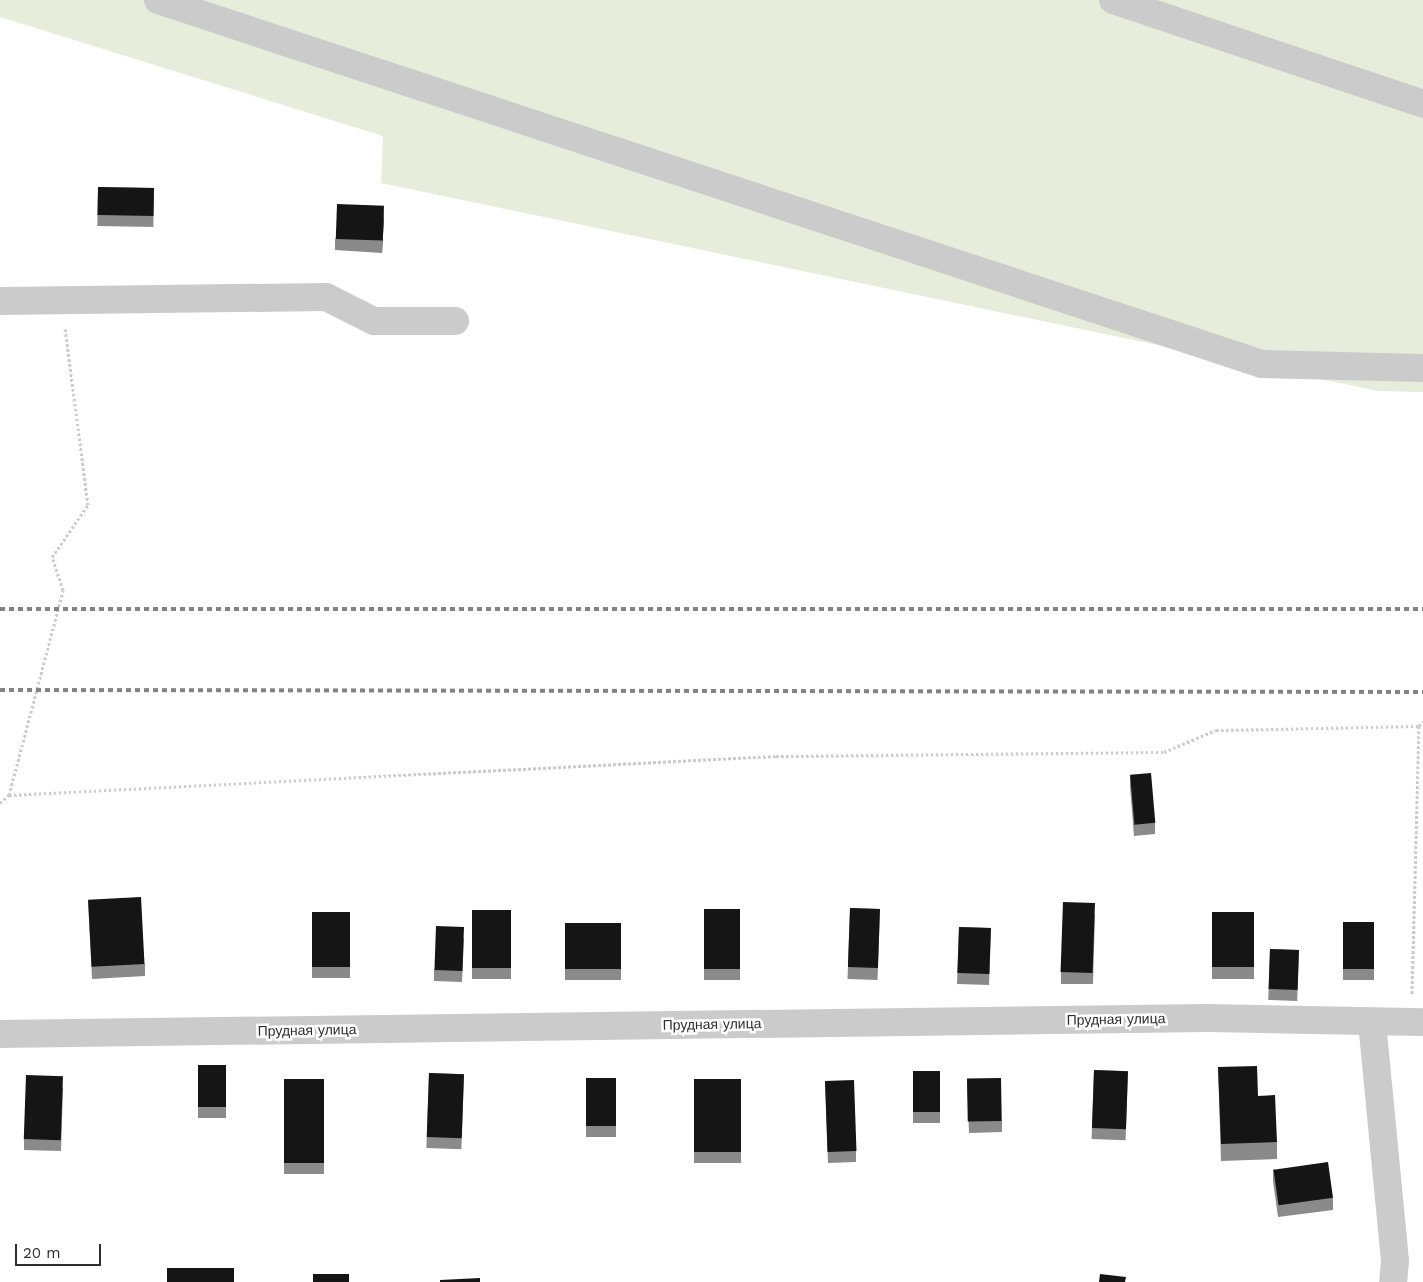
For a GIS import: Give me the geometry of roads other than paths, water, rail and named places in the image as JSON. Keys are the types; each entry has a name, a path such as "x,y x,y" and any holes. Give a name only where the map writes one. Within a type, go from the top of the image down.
{"street":[{"path":"158,0 1262,364 1423,368"},
{"path":"1113,0 1423,104"},
{"path":"0,301 62,302 326,297 374,321 455,321"},
{"name":"Прудная улица","path":"0,1034 1208,1018 1417,1022"},
{"path":"1372,1022 1395,1262 1393,1282"}],"railway":[{"path":"0,609 1423,609"},
{"path":"0,690 1423,692"}]}
